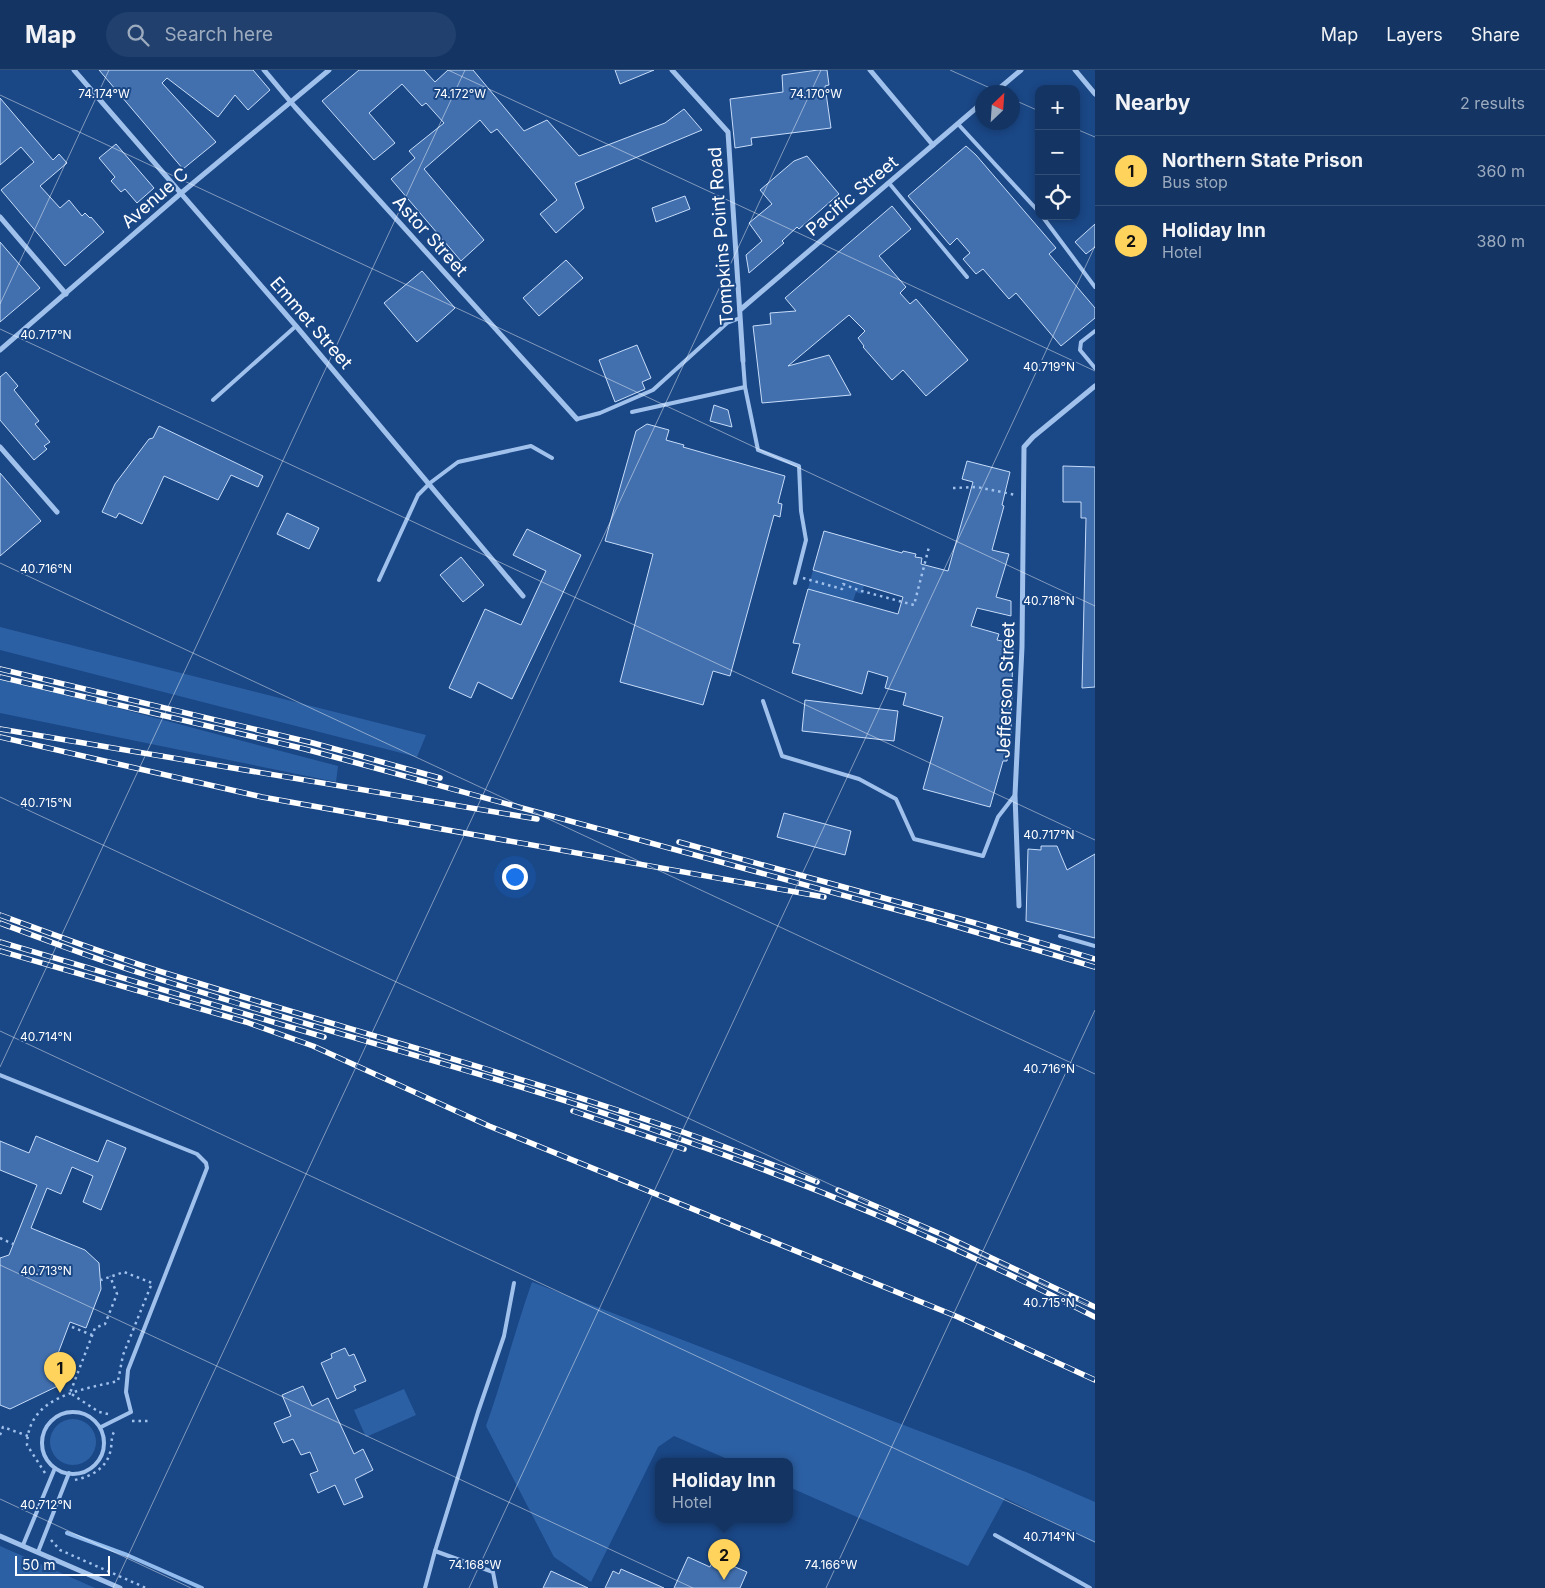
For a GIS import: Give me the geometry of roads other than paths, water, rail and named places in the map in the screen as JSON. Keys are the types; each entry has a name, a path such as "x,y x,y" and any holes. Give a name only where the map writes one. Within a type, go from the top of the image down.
{"street":[{"name":"Emmet Street","path":"74,70 296,326 524,596"},
{"name":"Astor Street","path":"264,70 291,103 577,419"},
{"name":"Avenue C","path":"0,350 180,194 329,70"},
{"name":"Tompkins Point Road","path":"672,70 728,132 743,361"},
{"path":"870,70 933,145"},
{"path":"1003,85 1021,70"},
{"path":"1075,70 1095,94"},
{"name":"Pacific Street","path":"740,310 975,109"},
{"path":"0,217 66,294"},
{"name":"Jefferson Street","path":"1019,906 1015,795 1022,647 1024,447 1033,437 1095,386"},
{"path":"0,447 57,512"},
{"path":"0,1536 120,1588"}],"lane":[{"path":"958,124 1035,208"},
{"path":"889,183 967,277"},
{"path":"1045,220 1095,287"},
{"path":"577,419 600,412 653,390 727,323 740,318"},
{"path":"213,400 296,326"},
{"path":"1095,331 1081,342 1080,350 1095,368"},
{"path":"743,361 745,387 758,450 799,466 801,511 806,540 795,583"},
{"path":"632,412 745,387"},
{"path":"379,580 418,494 458,462 531,446 552,458"},
{"path":"763,701 782,756 859,779 896,799 914,839 984,856 998,817 1015,795"},
{"path":"1060,936 1095,946"},
{"path":"0,1075 198,1154 206,1163 206,1168 128,1370 126,1392 131,1412 101,1427"},
{"path":"426,1588 435,1551 504,1336 514,1282"},
{"path":"76,1411 90,1417 101,1427 104,1437 101,1458 86,1471 69,1474 55,1468 44,1453 42,1443 44,1432 56,1416 76,1411"},
{"path":"23,1546 55,1468"},
{"path":"38,1552 69,1474"},
{"path":"994,1535 1090,1588"},
{"path":"435,1551 493,1572 496,1588"}],"waterway":[{"path":"67,1533 127,1555 202,1588"}],"railway":[{"path":"0,669 313,743 440,778"},
{"path":"0,677 305,749 934,920 1095,967"},
{"path":"0,729 537,819"},
{"path":"0,737 262,797 824,897"},
{"path":"679,842 975,923 1095,959"},
{"path":"0,915 153,969 498,1073 659,1124 817,1182"},
{"path":"0,923 143,974 522,1087 705,1148 819,1191 931,1238 1095,1317"},
{"path":"0,942 324,1037"},
{"path":"0,951 246,1022 313,1046 489,1126 958,1317 1095,1380"},
{"path":"573,1111 684,1149"},
{"path":"838,1190 943,1235 1095,1307"}],"place":[{"name":"Northern State Prison","path":"60,1393"},
{"name":"Holiday Inn","path":"724,1580"}]}
